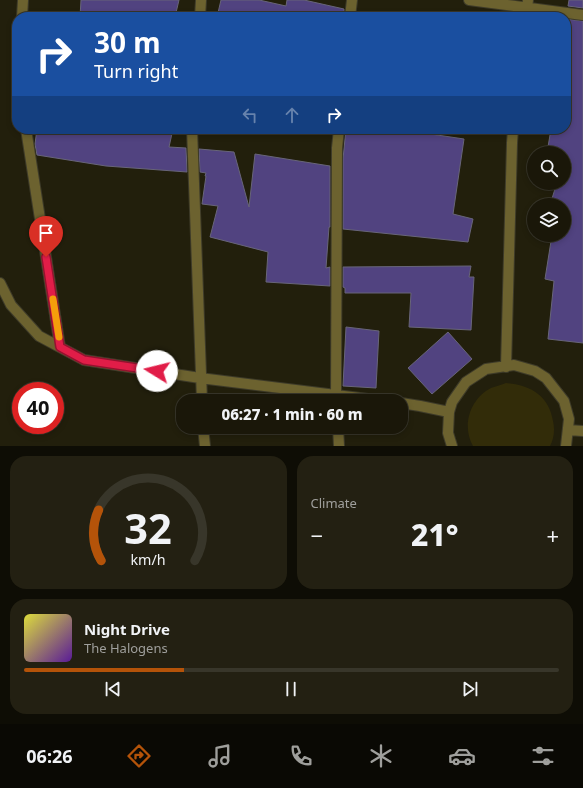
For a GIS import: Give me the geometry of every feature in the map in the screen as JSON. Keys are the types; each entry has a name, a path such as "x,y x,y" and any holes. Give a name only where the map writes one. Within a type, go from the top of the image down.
{"street":[{"path":"22,12 23,0"},
{"path":"200,12 201,0"},
{"path":"351,12 352,0"},
{"path":"469,0 559,12"},
{"path":"571,14 583,15"},
{"path":"27,134 60,347"},
{"path":"192,134 201,394"},
{"path":"336,394 337,156 339,134"},
{"path":"506,367 513,134"},
{"path":"0,283 11,304 39,336 84,360 309,394"},
{"path":"452,446 448,433 449,412 452,402 466,382 486,369 514,365 535,371 546,378 564,401 569,419 566,446"},
{"path":"408,404 449,412"},
{"path":"568,430 583,431"},
{"path":"204,434 205,446"},
{"path":"338,434 339,446"}],"shaded area":[{"path":"506,383 531,389 543,399 551,412 554,427 550,446 473,446 468,429 468,421 473,405 478,398 491,388"}],"building":[{"path":"81,0 179,0 176,12 80,12"},
{"path":"221,0 259,0 286,6 287,0 304,0 344,9 344,12 218,12"},
{"path":"569,0 583,0 583,8 568,6"},
{"path":"571,20 583,21 583,343 548,339 554,281 545,279 551,242 571,242 571,198 552,198 555,190 571,190 571,146 548,146 550,134 571,134"},
{"path":"36,134 172,134 169,147 186,148 187,172 106,166 37,155 35,144"},
{"path":"346,134 430,134 464,139 453,214 473,219 468,242 343,229 343,159"},
{"path":"199,149 234,152 249,207 255,154 330,166 330,227 326,268 330,267 330,286 266,282 268,252 210,237 218,206 202,204 206,173 200,172"},
{"path":"471,266 469,277 474,277 471,330 409,327 411,293 345,293 345,288 343,287 343,267"},
{"path":"346,327 379,331 376,388 343,386"},
{"path":"448,332 472,359 432,394 408,368"}],"slow traffic":[{"path":"53,299 59,337"}],"route":[{"path":"46,257 60,347 84,360 157,371"}]}
